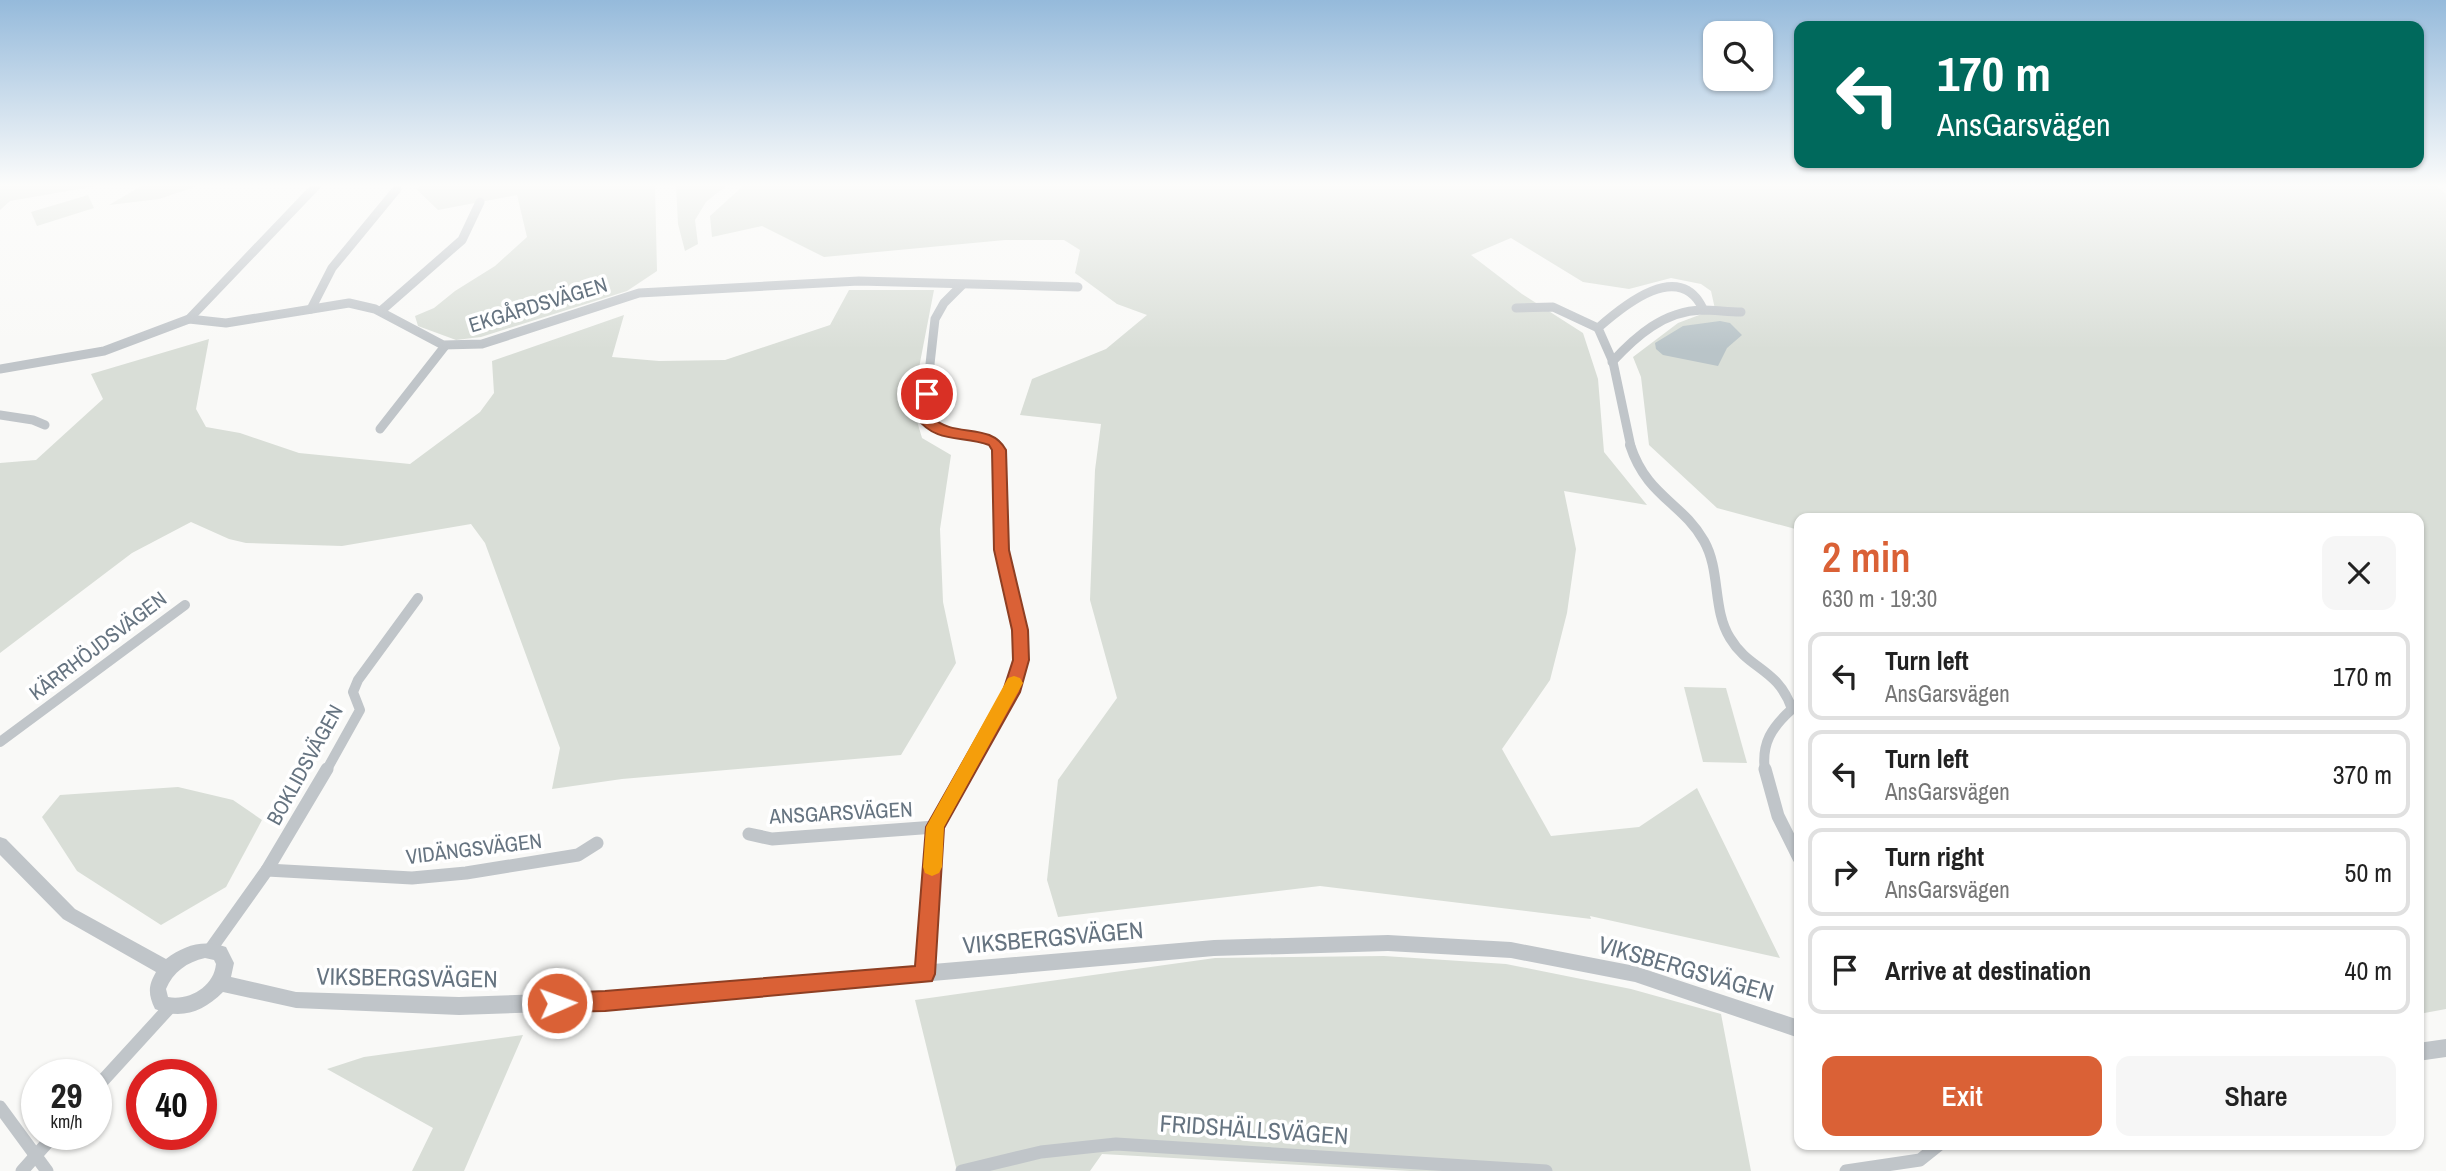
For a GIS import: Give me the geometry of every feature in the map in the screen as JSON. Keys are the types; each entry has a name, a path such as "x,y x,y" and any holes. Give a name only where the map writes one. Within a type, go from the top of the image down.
{"street":[{"path":"0,369 104,351 188,319 264,240"},
{"path":"311,309 332,268 355,240"},
{"path":"382,310 462,240"},
{"name":"EKGÅRDSVÄGEN","path":"188,319 209,325 233,324 349,303 382,310 445,346 482,344 639,293 859,281 1078,287"},
{"name":"ANSGARSVÄGEN","path":"925,974 935,827 1012,692 1021,660 1020,630 1002,550 999,450 995,442 979,436 952,435 935,429 925,418 935,319 944,303 962,285"},
{"path":"1598,328 1616,312 1653,290 1679,287 1697,296 1703,309"},
{"path":"1516,308 1553,307 1598,328 1612,362 1629,444 1642,474 1654,492 1698,532 1709,550 1730,639 1774,674 1788,691 1792,709 1777,722 1766,740 1765,779 1785,833 1794,849"},
{"path":"1612,362 1632,339 1659,321 1684,312 1703,309 1723,313 1741,312"},
{"path":"380,429 445,346"},
{"path":"0,415 33,420 45,425"},
{"name":"BOKLIDSVÄGEN","path":"210,950 267,870 360,710 353,692 358,680 418,597"},
{"name":"KÄRRHÖJDSVÄGEN","path":"0,742 185,605"},
{"name":"ANSGARSVÄGEN","path":"749,834 772,839 935,827"},
{"name":"VIDÄNGSVÄGEN","path":"267,870 412,878 466,873 579,855 597,843"},
{"path":"0,844 69,914 167,969"},
{"name":"VIKSBERGSVÄGEN","path":"219,984 296,1000 459,1006 605,1001 1214,948 1388,943 1511,950 1635,974 1794,1027"},
{"path":"210,950 220,953 225,961 225,970 219,984 196,1002 170,1007 161,1003 157,995 159,982 167,969 188,954 210,950"},
{"path":"112,1070 170,1007"},
{"path":"2424,1051 2446,1048"},
{"path":"0,1107 47,1171"},
{"name":"FRIDSHÄLLSVÄGEN","path":"961,1171 1041,1152 1116,1144 1546,1171"},
{"path":"22,1171 41,1150"},
{"path":"1846,1171 1889,1167 1920,1160 1932,1150"}],"shaded area":[{"path":"524,240 656,240 657,271 627,291 481,337 456,340 418,326 415,316 434,308 495,266"},
{"path":"682,240 697,240 698,244 685,251"},
{"path":"789,240 1507,240 1471,255 1522,294 1583,333 1598,379 1604,452 1647,505 1564,491 1576,549 1567,613 1550,680 1502,749 1551,836 1639,827 1697,788 1780,958 1590,916 1591,919 1320,886 1058,917 1047,880 1058,780 1117,698 1090,600 1095,470 1101,424 1020,415 1032,379 1106,349 1147,315 1117,304 1075,273 1080,250 1064,240 1005,240 824,257"},
{"path":"1514,240 2446,240 2446,1009 2424,1013 2424,513 1794,513 1794,529 1717,508 1649,445 1641,377 1633,357 1678,323 1715,309 1711,291 1701,284 1671,278 1629,289 1583,282"},
{"path":"849,290 934,290 912,404 922,438 951,455 940,529 943,602 956,663 901,755 622,779 552,789 560,748 485,543 471,524 342,546 246,543 229,539 191,522 132,553 0,653 0,463 36,460 103,399 91,374 209,339 196,409 206,427 240,433 299,453 410,464 480,412 494,393 492,361 624,315 612,357 659,361 725,360 830,325"},
{"path":"1720,321 1730,323 1742,335 1727,348 1718,366 1663,355 1656,349 1655,343 1683,326"},
{"path":"1684,687 1726,688 1747,763 1703,762"},
{"path":"178,787 233,800 262,820 226,887 161,925 77,871 42,817 60,795"},
{"path":"1384,956 1506,964 1631,989 1721,1014 1751,1171 1410,1171 1102,1154 1090,1171 957,1171 915,1000 1215,958"},
{"path":"523,1035 464,1171 412,1171 433,1128 327,1069 364,1057"}],"slow traffic":[{"path":"932,867 935,827 1012,692 1014,683"}],"route":[{"path":"557,1003 925,974 935,827 1012,692 1021,660 1020,630 1002,550 999,450 995,442 979,436 952,435 935,429 925,418 927,394"}]}
